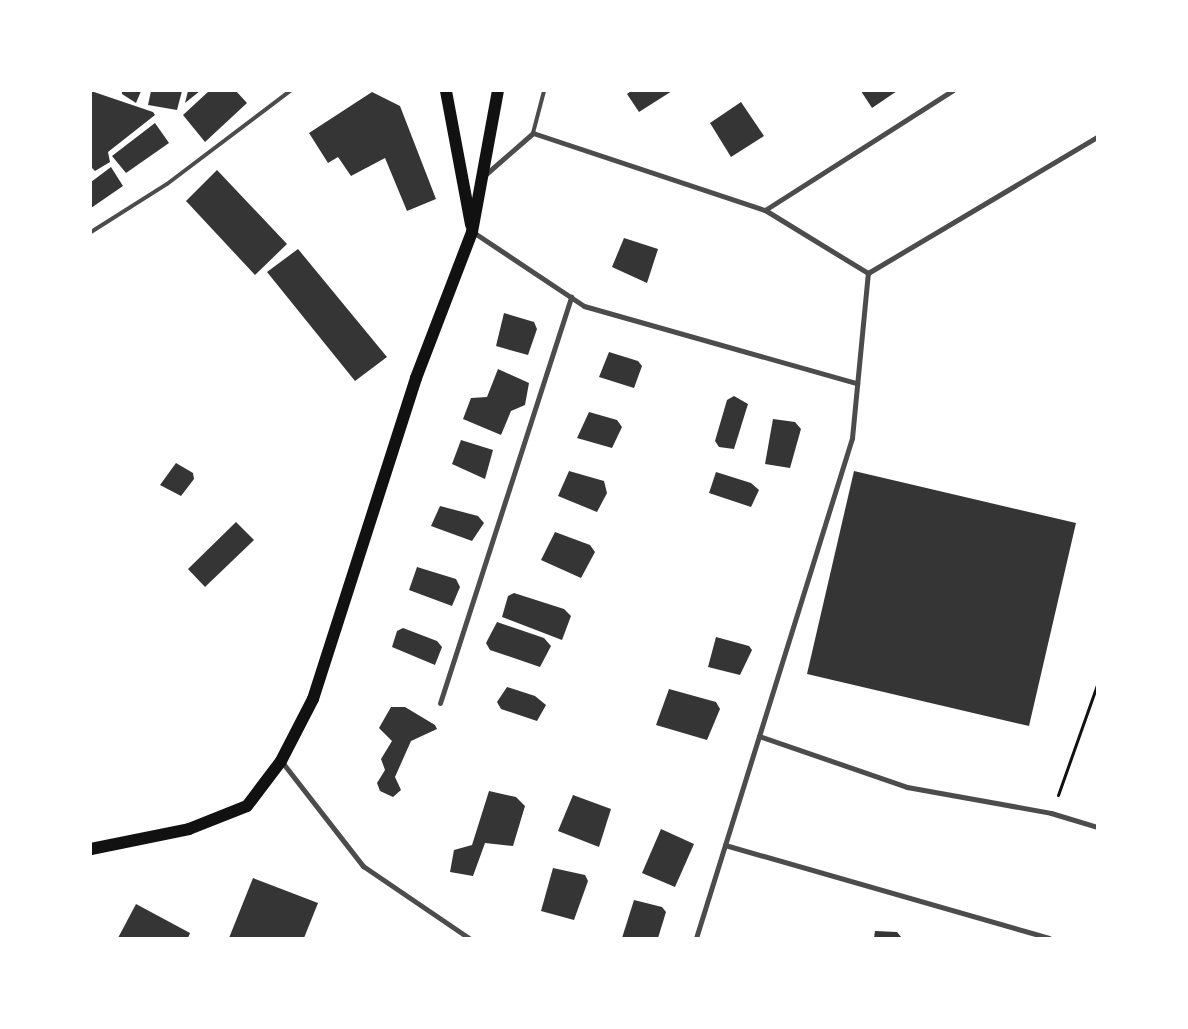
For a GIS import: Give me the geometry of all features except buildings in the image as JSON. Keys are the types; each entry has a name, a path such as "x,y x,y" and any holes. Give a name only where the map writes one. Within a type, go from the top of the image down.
{"main road":[{"path":"446,91 472,232"},
{"path":"91,850 189,829 247,806 281,760 312,699 416,378 472,232 498,91"}],"street":[{"path":"765,210 952,91"},
{"path":"483,177 533,133 765,210 868,273"},
{"path":"868,273 1097,137"},
{"path":"472,232 584,306 857,383"},
{"path":"696,938 852,438 868,273"},
{"path":"440,703 571,297"},
{"path":"759,736 907,787 1052,813 1097,827"},
{"path":"281,760 363,866 466,937"},
{"path":"725,845 1050,938"}],"lane":[{"path":"91,232 168,184 290,91"},
{"path":"533,133 544,91"}],"path":[{"path":"1052,813 1097,685"}]}
